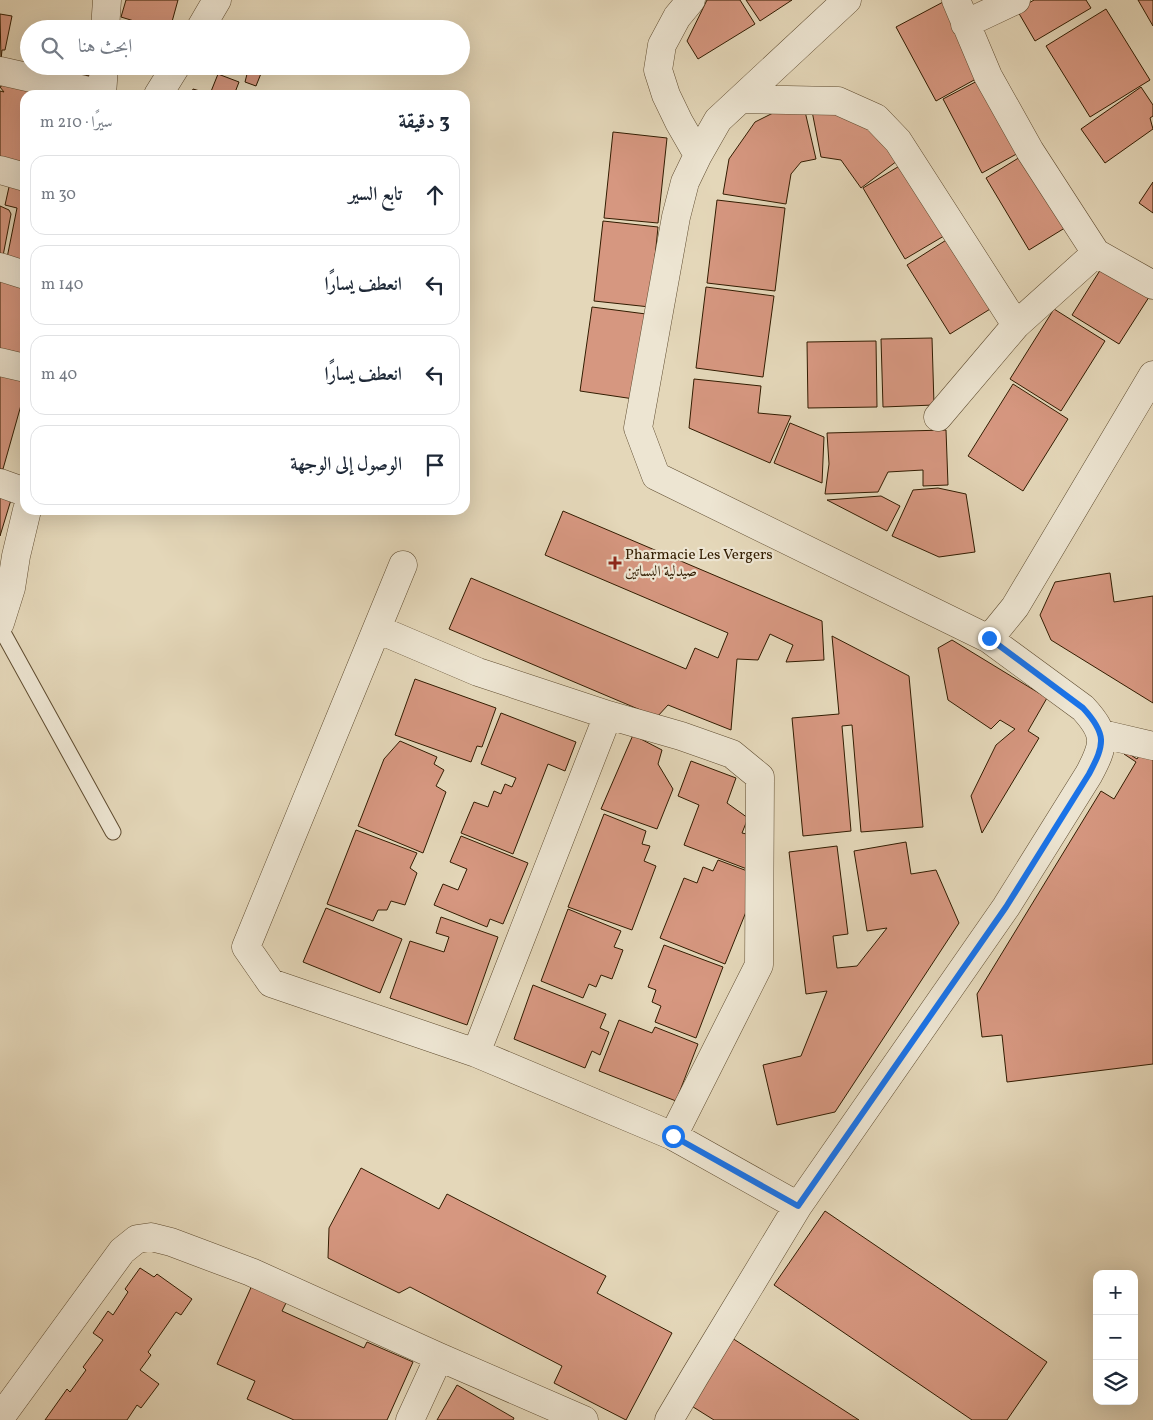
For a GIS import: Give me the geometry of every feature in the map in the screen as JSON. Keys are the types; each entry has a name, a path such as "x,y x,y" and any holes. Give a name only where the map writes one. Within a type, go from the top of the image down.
{"street":[{"path":"105,20 106,0"},
{"path":"205,20 217,0"},
{"path":"691,0 677,17 662,45 658,70 669,102 698,155"},
{"path":"669,1420 798,1206 1006,907 1100,754 1102,734 1094,719 1083,708 989,638 656,476 638,428 676,217 685,182 698,155 718,120 847,0"},
{"path":"1016,0 961,12 988,76 1025,143 1096,253 1153,286"},
{"path":"0,71 81,90"},
{"path":"102,90 103,75"},
{"path":"161,90 170,75"},
{"path":"742,99 838,102 876,118 898,141 1016,325"},
{"path":"0,170 20,176"},
{"path":"938,417 1016,325 1096,253"},
{"path":"0,267 20,273"},
{"path":"0,362 20,367"},
{"path":"989,638 1015,607 1153,375"},
{"path":"0,483 20,490"},
{"path":"0,623 6,586 16,556 25,515"},
{"path":"403,565 246,946 271,983 476,1053 673,1136 798,1206"},
{"path":"377,629 478,672 732,754 760,777 759,965 673,1136"},
{"path":"476,1053 608,715"},
{"path":"1102,734 1153,746"},
{"path":"0,1418 122,1251 138,1239 151,1237 171,1242 251,1272 438,1357 584,1420"},
{"path":"410,1420 438,1357"}],"lane":[{"path":"0,627 113,832"}],"building":[{"path":"126,0 178,0 172,20 131,20 121,17"},
{"path":"707,0 740,0 755,24 698,59 687,41"},
{"path":"746,0 792,0 760,21"},
{"path":"1034,0 1086,0 1091,8 1035,41 1017,10"},
{"path":"1138,0 1153,0 1153,26"},
{"path":"945,1 985,74 936,101 896,27"},
{"path":"1106,9 1150,80 1090,117 1046,46"},
{"path":"0,14 12,16 1,60"},
{"path":"60,75 80,75 78,82"},
{"path":"218,75 239,82 236,90 212,90"},
{"path":"247,75 260,75 256,86 245,82"},
{"path":"983,78 1022,151 982,173 943,99"},
{"path":"9,81 61,90 20,90 20,167 0,163 0,91 4,92 0,87"},
{"path":"1141,87 1153,105 1153,116 1150,118 1153,129 1105,163 1081,129"},
{"path":"787,106 804,107 816,159 801,162 791,174 786,204 723,194 729,159 755,122"},
{"path":"811,106 882,131 901,158 861,188 841,160 821,157"},
{"path":"613,132 667,138 658,223 604,218"},
{"path":"1025,154 1068,226 1029,250 986,178"},
{"path":"906,162 949,233 905,259 863,188"},
{"path":"11,178 20,180 20,266 6,263 17,208 5,205"},
{"path":"1153,182 1153,213 1139,203"},
{"path":"717,200 785,208 775,291 707,283"},
{"path":"0,206 9,210 11,214 3,256 0,256"},
{"path":"603,221 658,227 650,307 594,301"},
{"path":"951,237 995,306 950,334 907,265"},
{"path":"1104,264 1151,294 1119,344 1072,315"},
{"path":"0,273 20,279 20,362 0,357"},
{"path":"706,287 774,296 763,377 696,368"},
{"path":"592,307 646,314 634,399 580,391"},
{"path":"1054,309 1105,341 1061,411 1010,379"},
{"path":"932,338 934,405 883,407 881,339"},
{"path":"876,341 877,407 808,408 807,342"},
{"path":"0,367 20,373 20,409 3,469 0,469"},
{"path":"694,379 761,386 758,413 791,416 770,463 689,428"},
{"path":"1013,384 1068,419 1023,491 968,456"},
{"path":"790,423 824,437 822,483 774,463"},
{"path":"946,430 948,485 923,486 923,470 888,472 878,492 825,494 829,464 827,433"},
{"path":"0,486 14,490 0,536"},
{"path":"938,488 966,494 975,552 939,557 892,536 913,490"},
{"path":"881,496 900,506 887,531 827,500"},
{"path":"563,511 822,621 824,660 786,662 793,645 770,634 758,660 737,659 731,730 668,705 657,717 449,629 471,578 686,669 695,648 718,658 728,633 545,555"},
{"path":"1110,573 1114,602 1153,596 1153,703 1051,640 1040,615 1055,582"},
{"path":"832,636 909,676 923,827 861,832 852,725 842,726 851,831 803,836 792,718 839,714"},
{"path":"952,640 1047,698 1028,731 1039,738 982,833 971,796 996,745 1015,729 1000,720 991,729 948,700 938,648"},
{"path":"415,679 496,708 482,747 477,746 471,762 395,735"},
{"path":"501,713 576,742 565,771 548,764 513,854 461,833 474,802 488,807 494,791 501,794 505,784 512,787 516,778 481,764"},
{"path":"633,735 662,750 658,764 673,789 657,829 601,809"},
{"path":"400,741 437,757 434,764 444,770 436,786 446,792 423,853 358,826 384,759"},
{"path":"1126,752 1137,759 1140,754 1149,759 1153,758 1153,1064 1007,1082 1002,1035 982,1037 977,994 1101,791 1114,799 1136,762 1124,754"},
{"path":"691,761 736,778 727,803 748,818 742,833 751,835 747,869 684,845 699,805 678,796"},
{"path":"604,814 646,831 642,844 650,846 644,861 656,866 632,930 568,907"},
{"path":"356,830 417,853 410,868 417,873 405,905 391,901 387,910 378,910 373,921 327,904"},
{"path":"461,836 528,863 503,924 490,919 487,927 434,905 443,884 458,890 467,869 450,862"},
{"path":"906,842 911,874 936,870 959,923 835,1112 777,1125 763,1065 801,1056 827,991 806,994 789,852 837,846 848,934 833,936 837,968 857,966 887,928 867,931 854,851"},
{"path":"718,860 750,872 752,897 725,964 660,938 684,878 697,883 703,867 713,871"},
{"path":"326,908 402,939 380,993 303,962"},
{"path":"568,909 621,931 614,947 623,950 612,979 601,975 596,987 589,984 583,998 541,981"},
{"path":"441,917 498,937 467,1025 390,998 410,941 444,952 449,937 436,933"},
{"path":"664,945 723,967 696,1038 655,1022 661,1006 652,1002 656,990 648,987"},
{"path":"533,985 606,1014 600,1028 609,1032 600,1055 592,1051 585,1068 514,1039"},
{"path":"619,1020 652,1033 655,1027 698,1044 676,1101 599,1071"},
{"path":"361,1168 439,1209 447,1194 606,1276 597,1293 672,1333 626,1420 554,1383 562,1366 410,1287 399,1293 328,1258 329,1228"},
{"path":"825,1211 1047,1362 1007,1420 972,1420 774,1285"},
{"path":"140,1268 154,1277 157,1274 192,1299 181,1315 176,1312 148,1352 151,1355 140,1370 159,1384 141,1408 137,1405 127,1420 45,1420 67,1389 70,1392 86,1370 83,1367 103,1340 93,1333 108,1311 113,1315 128,1292 125,1289"},
{"path":"253,1283 288,1299 282,1311 364,1348 367,1342 413,1362 387,1420 294,1420 247,1399 255,1381 217,1364"},
{"path":"732,1338 859,1420 714,1420 690,1405"},
{"path":"457,1385 514,1418 513,1420 437,1420"}],"place":[{"name":"Pharmacie Les Vergers صيدلية البساتين","path":"615,563"}],"route":[{"path":"673,1136 798,1206 1014,895 1100,754 1102,734 1094,719 1083,708 989,638"}]}
